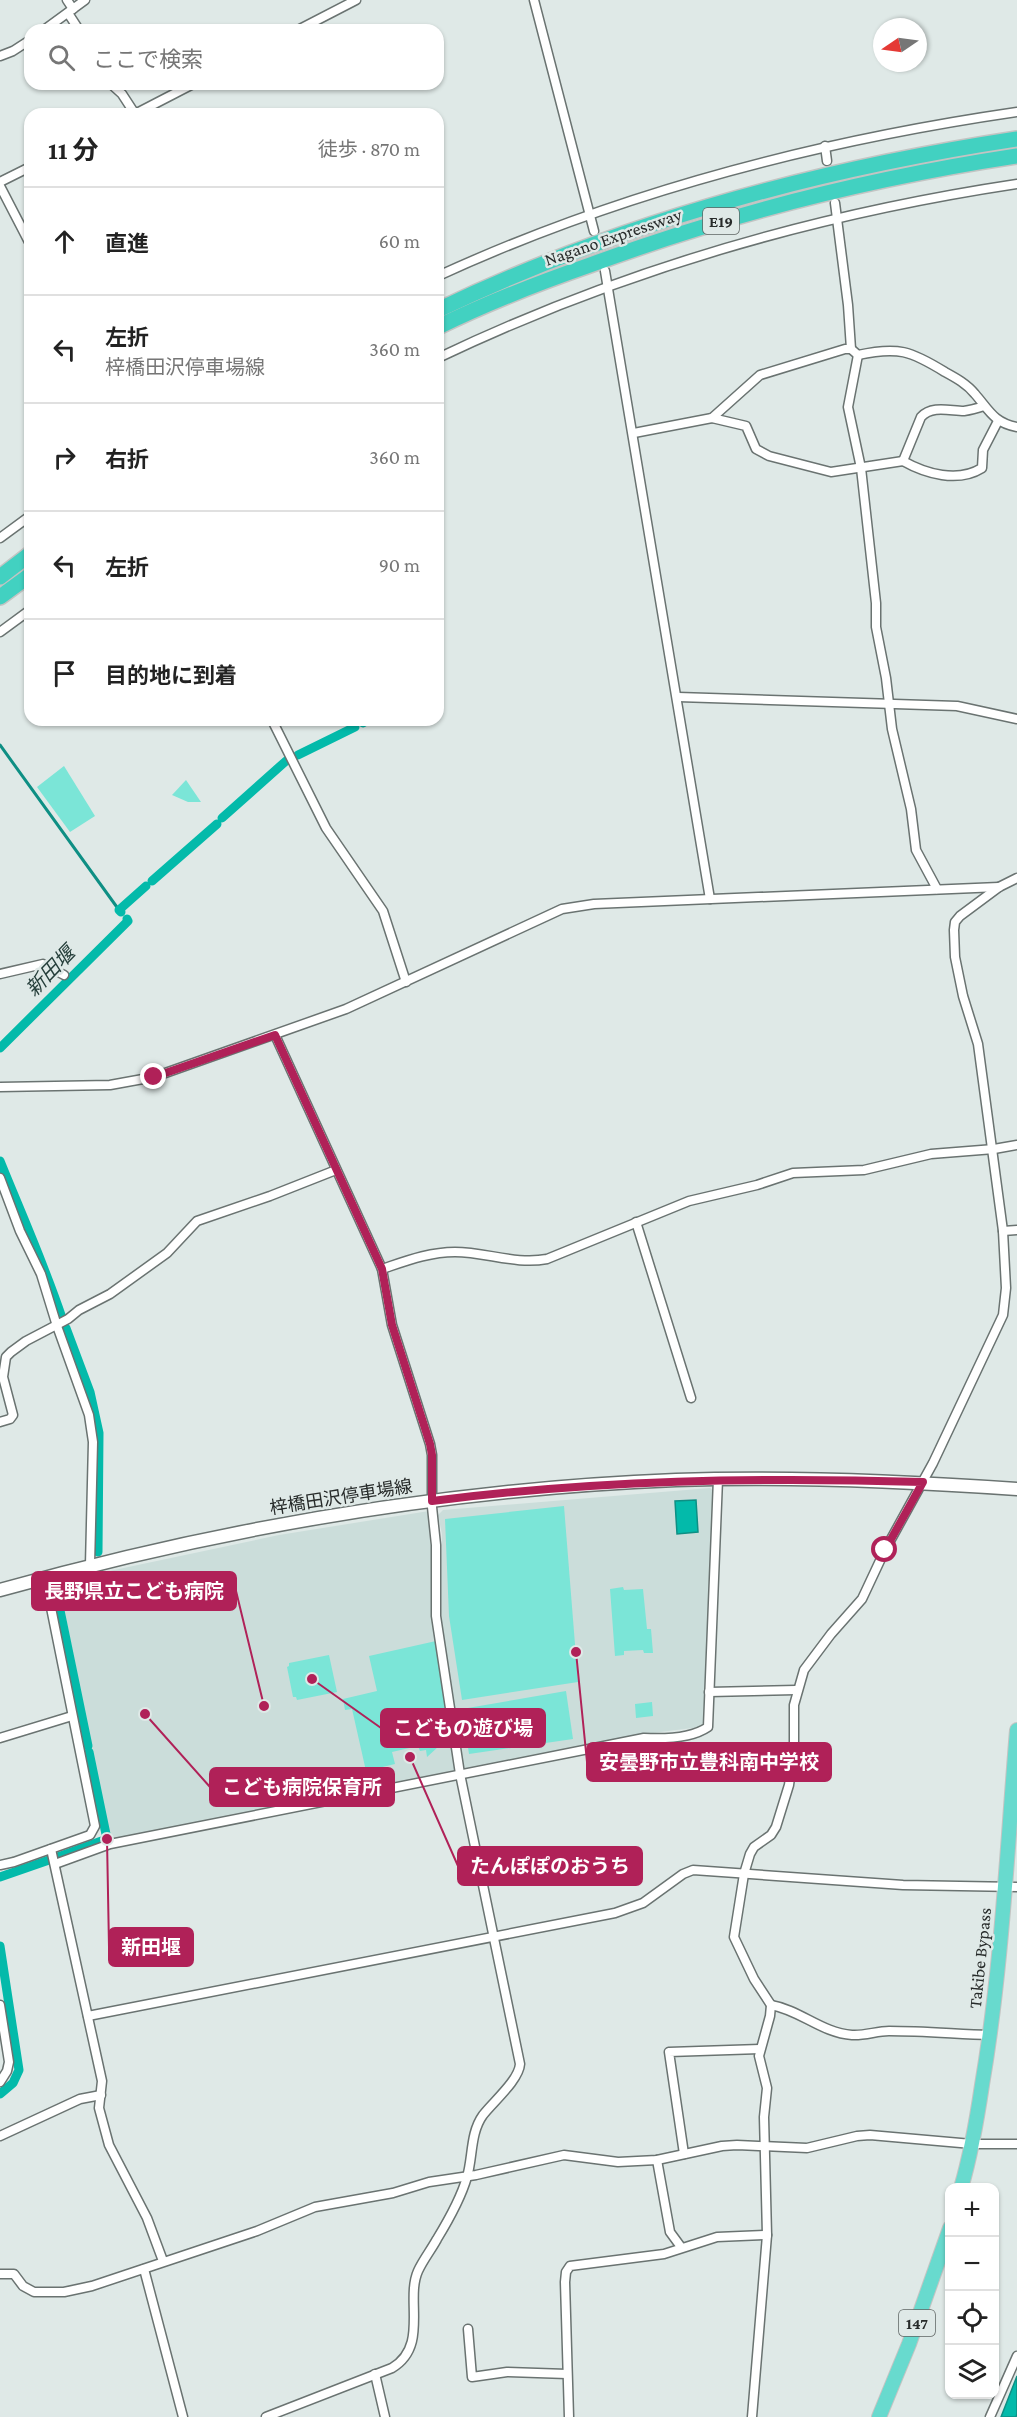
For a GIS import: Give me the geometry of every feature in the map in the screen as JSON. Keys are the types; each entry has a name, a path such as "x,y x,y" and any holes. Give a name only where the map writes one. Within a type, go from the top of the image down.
{"highway":[{"name":"Nagano Expressway","path":"444,307 561,258 654,224 741,198 903,159 1017,139"},
{"name":"Nagano Expressway","path":"444,324 565,273 658,240 733,217 825,192 907,174 1017,156"},
{"path":"0,577 24,559"},
{"path":"0,597 24,579"},
{"name":"Takibe Bypass","path":"963,2183 972,2144 990,2035 1011,1887 1017,1730"},
{"name":"147","path":"879,2417 909,2344 947,2237"}],"main road":[{"name":"梓橋田沢停車場線","path":"0,1590 90,1565 272,1526 432,1501 563,1487 718,1479 923,1482 1017,1489"}],"street":[{"path":"67,0 76,24"},
{"path":"53,24 85,0"},
{"path":"308,24 344,3 356,0"},
{"path":"534,0 594,231"},
{"path":"0,56 24,44"},
{"path":"118,90 131,108"},
{"path":"147,108 181,90"},
{"path":"444,274 590,215 705,178 825,146 1017,112"},
{"path":"825,146 827,161"},
{"path":"24,170 0,184 24,232"},
{"path":"444,355 609,286 743,243 879,208 1017,184"},
{"path":"835,202 854,352 848,407 861,468 876,603 876,627 886,678 895,747 911,809 916,850 937,889"},
{"path":"605,271 634,433 710,898"},
{"path":"712,418 760,375 854,352 894,350 919,356 961,381 974,392 998,421 1017,427"},
{"path":"903,461 921,417 925,413 942,409 971,410 984,406"},
{"path":"634,433 712,418 746,426 756,449 769,456 831,472 903,461 924,471 949,476 975,472 982,468 983,450 998,421"},
{"path":"0,538 24,520"},
{"path":"0,632 24,614"},
{"path":"678,697 888,706 957,706 1017,719"},
{"path":"275,726 327,828 382,911 406,982"},
{"path":"752,2417 767,2235 764,2117 767,2088 759,2056 771,2005 754,1979 734,1937 744,1874 754,1847 771,1835 777,1827 789,1785 794,1749 794,1705 796,1690 804,1670 814,1654 862,1599 885,1550 923,1482 1003,1315 1006,1288 1003,1232 994,1149 978,1044 963,996 955,957 954,930 955,922 960,916 999,887 1017,878"},
{"path":"0,1087 88,1086 131,1082 154,1077 346,1009 562,909 594,904 710,898 999,887"},
{"path":"0,974 43,964 64,975"},
{"path":"266,2417 399,2364 411,2344 418,2272 439,2237 467,2176 475,2135 482,2118 520,2069 460,1774 436,1617 436,1545 430,1444 392,1325 382,1269 275,1035"},
{"path":"382,1269 427,1254 455,1252 532,1262 548,1259 688,1201 757,1185 793,1173 864,1170 932,1154 1017,1145"},
{"path":"0,1422 10,1419 13,1414 3,1377 3,1354 57,1326 79,1310 110,1294 167,1253 197,1221 336,1170"},
{"path":"0,1178 20,1231 41,1274 57,1326 86,1402 92,1427 90,1565"},
{"path":"636,1222 691,1398"},
{"path":"1003,1232 1017,1230"},
{"path":"55,1864 110,1844 644,1738 660,1739 701,1732 708,1727 718,1479"},
{"path":"0,1865 90,1835 95,1826 45,1578"},
{"path":"709,1692 796,1690"},
{"path":"0,1738 72,1716"},
{"path":"51,1849 102,2081 99,2108 109,2145 147,2218 163,2261"},
{"path":"88,2016 615,1913 643,1903 683,1874 693,1870 903,1885 1011,1887"},
{"path":"0,2005 9,2062 7,2071 0,2082"},
{"path":"771,2005 782,2007 824,2029 853,2035 887,2031 990,2035"},
{"path":"684,2154 669,2052 760,2049"},
{"path":"0,2136 80,2099 101,2095"},
{"path":"0,2274 14,2274 24,2286 34,2292 46,2293 92,2286 257,2231 315,2207 393,2193 445,2179 564,2155 618,2162 657,2160 737,2145 807,2148 870,2135 972,2144 1017,2145"},
{"path":"657,2160 670,2232 681,2247"},
{"path":"569,2417 565,2282 566,2272 570,2266 643,2258 717,2237 767,2235"},
{"path":"144,2269 183,2417"},
{"path":"468,2329 472,2376 507,2372 567,2374"},
{"path":"990,2417 1017,2356"},
{"path":"375,2374 385,2417"}],"shaded area":[{"path":"64,766 95,816 70,832 37,787"},
{"path":"186,780 201,802 188,802 172,795"},
{"path":"710,1488 714,1491 704,1722 700,1727 645,1734 467,1770 463,1767 439,1613 442,1534 438,1515 443,1510"},
{"path":"696,1500 698,1532 677,1534 675,1501"},
{"path":"564,1506 578,1682 462,1700 449,1616 445,1519"},
{"path":"429,1511 433,1581 431,1613 456,1770 110,1841 61,1592 98,1582 100,1573 279,1535"},
{"path":"623,1587 624,1590 643,1589 647,1629 651,1629 653,1653 644,1653 643,1650 624,1651 624,1655 615,1656 610,1589"},
{"path":"436,1641 450,1736 427,1757 426,1750 420,1751 418,1746 392,1752 395,1764 366,1771 352,1709 345,1710 343,1699 377,1691 369,1656"},
{"path":"329,1655 337,1692 297,1700 293,1697 287,1667 289,1663"},
{"path":"566,1691 573,1739 469,1754 462,1709"},
{"path":"652,1702 653,1716 636,1718 635,1704"},
{"path":"1017,2376 1016,2417 1001,2417"}],"waterway":[{"path":"298,755 355,727"},
{"path":"0,745 119,910"},
{"path":"222,818 286,761"},
{"path":"152,881 217,824"},
{"path":"121,912 119,910 146,886"},
{"name":"新田堰","path":"0,1048 128,921 127,919"},
{"name":"新田堰","path":"0,1161 62,1318"},
{"name":"新田堰","path":"66,1328 90,1392 99,1433 98,1552"},
{"name":"新田堰","path":"88,1746 56,1591 94,1581 97,1575"},
{"name":"新田堰","path":"58,1857 107,1839 89,1752"},
{"name":"新田堰","path":"0,1877 49,1860"},
{"name":"新田堰","path":"0,1946 19,2070 13,2083 0,2094"}],"place":[{"name":"安曇野市立豊科南中学校","path":"576,1652"},
{"name":"こどもの遊び場","path":"312,1679"},
{"name":"長野県立こども病院","path":"264,1706"},
{"name":"こども病院保育所","path":"145,1714"},
{"name":"たんぽぽのおうち","path":"410,1757"},
{"name":"新田堰","path":"107,1839"}],"route":[{"path":"154,1077 275,1035 382,1269 392,1325 430,1444 432,1501 563,1487 677,1480 827,1479 923,1482 885,1550"}]}
